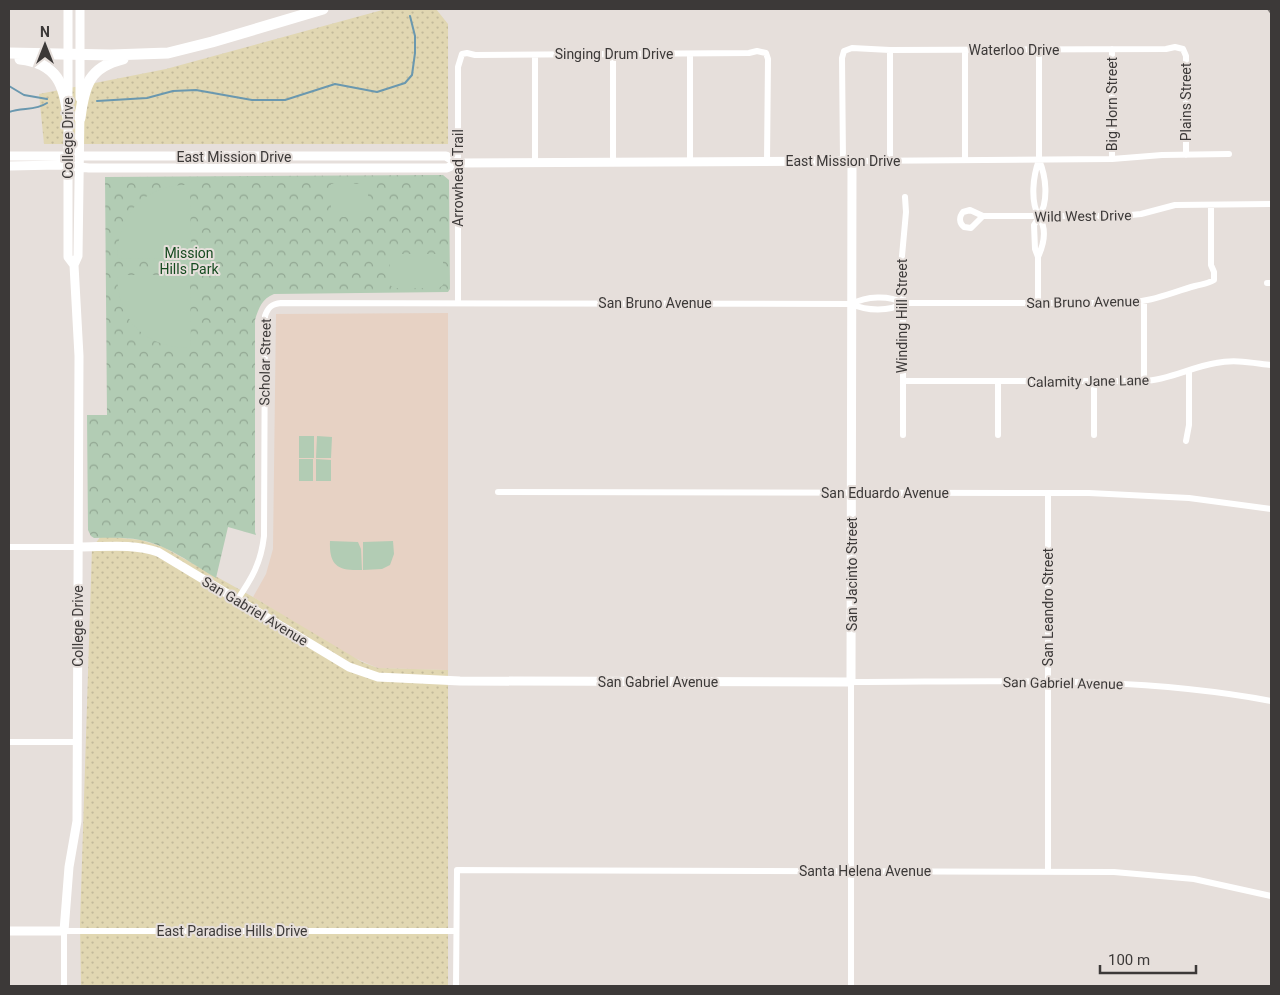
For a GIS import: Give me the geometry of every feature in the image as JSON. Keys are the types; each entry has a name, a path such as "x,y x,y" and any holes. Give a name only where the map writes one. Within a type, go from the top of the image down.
{"highway":[{"path":"9,53 168,53 323,9"},
{"path":"80,118 83,92 89,80 98,70 113,62 150,54"},
{"path":"9,57 32,60 51,71 62,85 68,118"}],"street":[{"name":"College Drive","path":"68,9 68,257 74,265"},
{"name":"College Drive","path":"64,986 64,931 69,867 78,815 79,341 74,265 78,256 80,9"},
{"name":"Waterloo Drive","path":"844,51 852,48 890,50 1039,50 1166,49 1175,46 1183,49"},
{"name":"Big Horn Street","path":"1112,49 1112,159"},
{"name":"Plains Street","path":"1183,49 1186,56 1186,155"},
{"path":"890,50 890,161"},
{"path":"965,50 965,160"},
{"path":"1038,303 1038,257 1035,248 1034,225 1039,216 1034,209 1034,172 1039,160 1039,50"},
{"name":"Singing Drum Drive","path":"462,54 690,54 749,53 757,51 766,53 768,59 767,161"},
{"name":"San Jacinto Street","path":"844,51 842,58 852,304 851,986"},
{"name":"Arrowhead Trail","path":"458,303 458,66 462,54"},
{"path":"535,54 536,162"},
{"path":"613,54 613,162"},
{"path":"690,54 690,162"},
{"name":"East Mission Drive","path":"9,156 68,161 80,167 447,168 458,163 1039,160 1229,154"},
{"name":"East Mission Drive","path":"9,166 68,161 80,157 446,156 458,163"},
{"name":"Winding Hill Street","path":"902,435 903,303 901,267 906,212 905,197"},
{"name":"Wild West Drive","path":"983,216 1120,216 1140,214 1175,205 1271,204"},
{"name":"San Bruno Avenue","path":"458,303 852,304 861,308 894,308 903,303 1144,302 1214,280 1211,205"},
{"name":"San Bruno Avenue","path":"852,304 861,298 894,298 903,303"},
{"path":"1144,302 1144,381"},
{"name":"Scholar Street","path":"237,600 258,566 264,536 265,316 269,307 276,303 458,303"},
{"name":"Calamity Jane Lane","path":"903,381 1144,381 1164,379 1208,365 1228,361 1271,366"},
{"path":"1186,440 1189,425 1189,371"},
{"path":"1094,381 1094,435"},
{"path":"998,382 998,435"},
{"name":"San Eduardo Avenue","path":"498,492 1048,493 1164,496 1233,502 1271,509"},
{"name":"San Leandro Street","path":"1048,493 1048,872"},
{"name":"San Gabriel Avenue","path":"78,547 131,546 150,549 181,565 349,667 378,677 460,681 1121,683 1226,693 1271,701"},
{"path":"9,547 78,547"},
{"path":"9,742 78,742"},
{"name":"Santa Helena Avenue","path":"456,931 457,870 1122,872 1223,884 1271,896"},
{"name":"East Paradise Hills Drive","path":"9,931 456,931"},
{"path":"456,931 456,986"}],"shaded area":[{"path":"448,313 448,670 378,668 348,655 253,597 266,574 273,549 276,314"}],"sand":[{"path":"386,9 436,9 448,24 448,144 44,144 39,94 166,69"},
{"path":"101,536 141,540 163,547 253,597 362,662 378,668 448,670 448,986 81,986 80,924 92,548"}],"green space":[{"name":"Mission Hills Park","path":"443,175 449,180 450,289 448,292 274,294 267,298 258,311 255,320 256,535 228,527 216,578 180,556 150,542 129,538 94,538 91,536 88,530 87,415 107,415 105,177"},
{"path":"331,184 368,184 368,217 331,217"},
{"path":"180,185 190,185 191,255 187,258 117,259 121,231 133,208 153,193"},
{"path":"393,254 439,254 443,256 443,285 439,288 394,288 390,285 390,256"},
{"path":"117,275 187,275 190,279 191,348 175,347 160,343 137,329 123,306"},
{"path":"299,436 314,436 314,458 299,458"},
{"path":"317,436 332,437 331,458 316,458"},
{"path":"299,459 313,459 313,481 299,481"},
{"path":"316,459 331,460 331,481 316,481"},
{"path":"330,541 358,542 361,549 362,570 341,568 337,565 331,556"},
{"path":"393,541 394,554 390,565 382,569 363,570 363,542"}],"waterway":[{"path":"97,101 147,98 173,91 196,90 252,100 285,100 335,84 377,92 405,83 412,75 415,36 410,16"},
{"path":"9,86 24,95 47,99"},
{"path":"9,112 38,107 47,103"}],"railway":[{"path":"1268,9 1271,13"}]}
